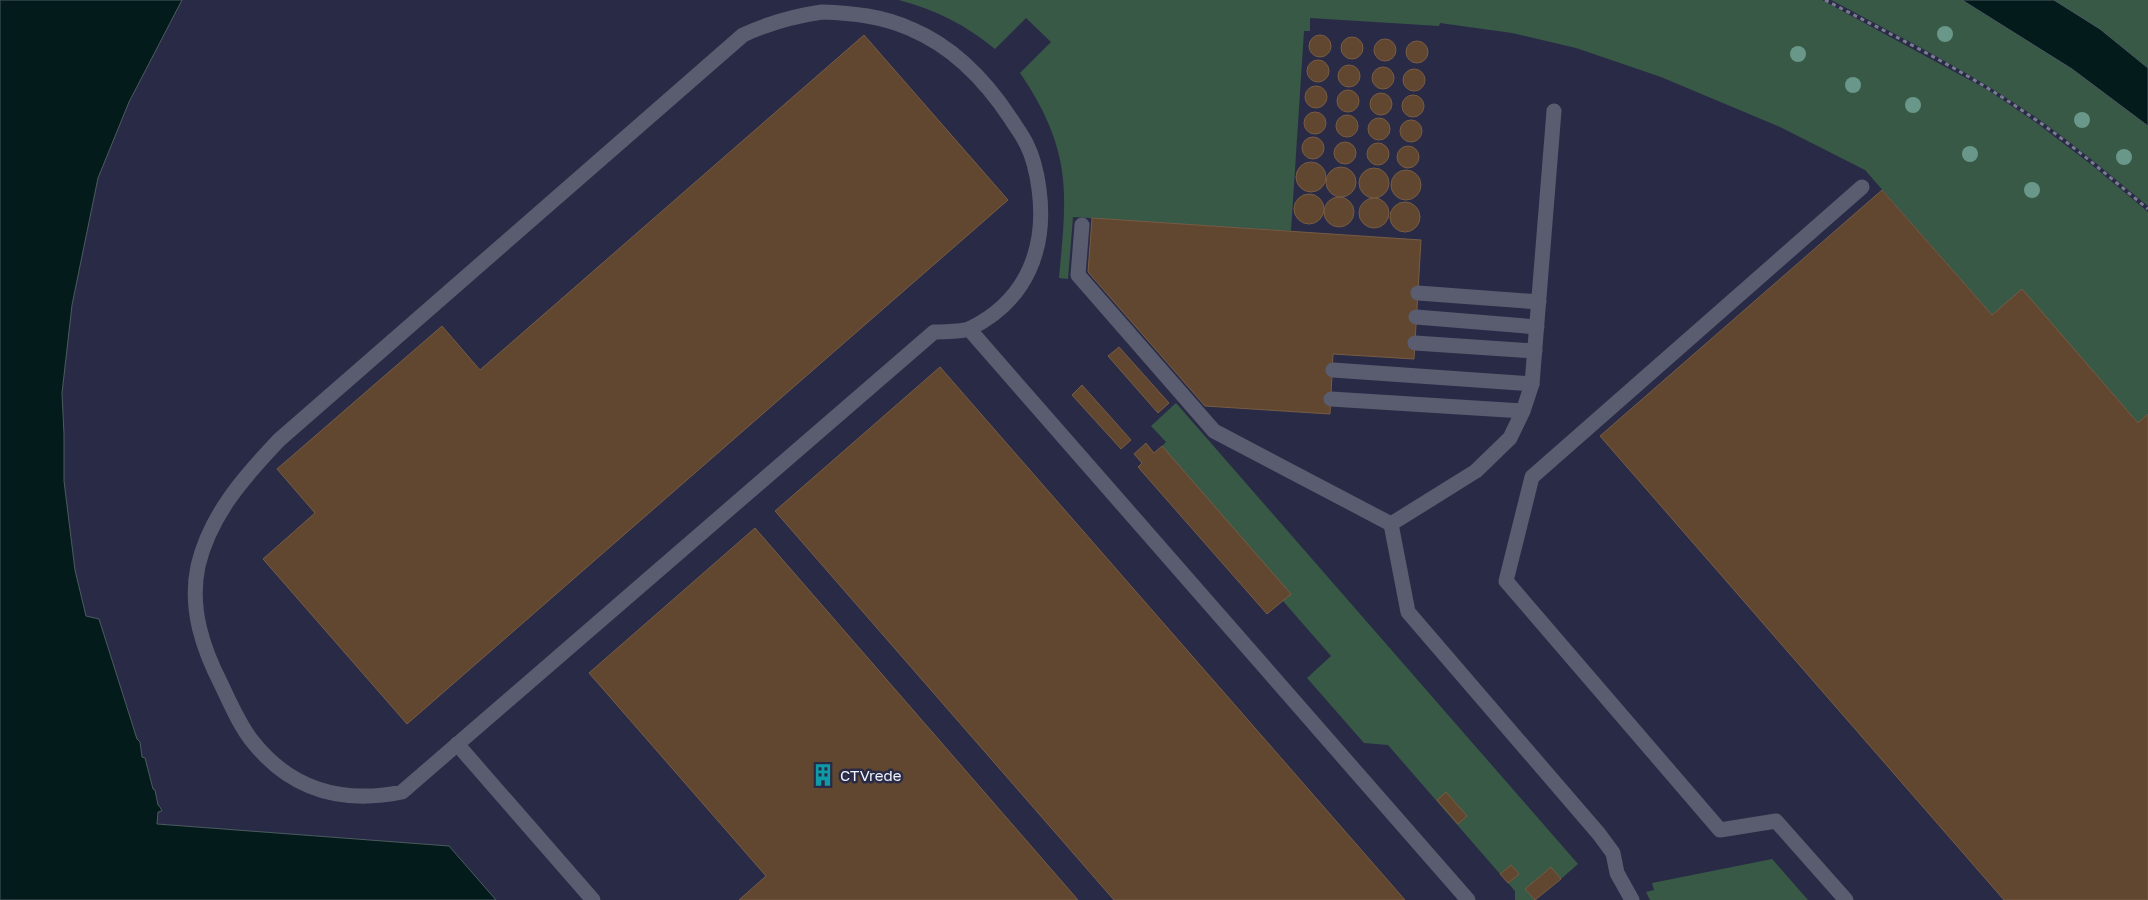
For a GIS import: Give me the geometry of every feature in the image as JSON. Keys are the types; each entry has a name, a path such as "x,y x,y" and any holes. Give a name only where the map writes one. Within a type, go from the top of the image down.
{"lane":[{"path":"822,12 850,12 882,18 912,29 940,45 966,64 988,87 1027,144 1036,169 1041,204 1041,225 1034,257 1029,272 1018,291 1004,307 970,329 934,332 402,792 356,797 333,794 311,787 290,777 269,761 252,741 238,719 203,646 197,620 195,593 198,568 204,544 213,522 242,480 279,440 743,34 768,23 794,16 822,12"},
{"path":"1391,524 1476,471 1510,438 1523,411 1532,384 1554,111"},
{"path":"1846,900 1776,821 1720,830 1506,581 1532,477 1862,187"},
{"path":"1082,225 1078,275 1214,432 1391,524"},
{"path":"1418,293 1539,302"},
{"path":"1416,317 1537,327"},
{"path":"970,329 1468,900"},
{"path":"1415,343 1535,351"},
{"path":"1333,370 1532,384"},
{"path":"1331,399 1523,411"},
{"path":"1391,524 1408,612 1599,834 1613,852 1617,873 1632,900"},
{"path":"457,744 593,900"}],"path":[{"path":"1825,0 1943,62 2023,111 2061,138 2148,209"}],"green space":[{"path":"899,0 1822,0 1988,90 2038,124 2093,166 2148,212 2148,414 2138,423 2022,290 1992,315 1865,170 1780,127 1661,77 1576,48 1512,33 1440,23 1439,26 1310,18 1310,31 1304,31 1291,231 1073,217 1068,279 1059,278 1064,211 1060,158 1047,119 1020,73 1051,42 1026,18 995,49 950,19 926,8"},
{"path":"1831,0 1962,0 2072,69 2148,126 2148,206 2067,140 2016,104 1948,63"},
{"path":"2054,0 2148,0 2148,68 2100,29"},
{"path":"1176,403 1578,864 1561,879 1551,867 1525,889 1535,900 1515,900 1515,891 1508,883 1519,874 1511,865 1500,874 1388,745 1364,743 1307,678 1331,656 1283,601 1162,446 1166,442 1151,426"},
{"path":"1772,859 1808,900 1650,900 1646,892 1654,890 1652,883"}],"shaded area":[{"path":"0,0 182,0 129,102 98,178 72,305 62,393 64,481 75,570 86,616 99,619 137,739 140,742 142,757 145,758 158,805 162,811 158,812 157,824 449,846 496,900 0,900"},
{"path":"1962,0 2054,0 2100,29 2148,68 2148,126 2072,69"}],"building":[{"path":"864,35 1008,200 407,724 263,559 315,513 277,469 442,326 480,370"},
{"path":"1320,35 1328,38 1331,46 1328,54 1320,57 1312,54 1309,46 1312,38"},
{"path":"1352,37 1360,40 1363,48 1360,56 1352,59 1344,56 1341,48 1344,40"},
{"path":"1385,39 1393,42 1396,50 1393,58 1385,61 1377,58 1374,50 1377,42"},
{"path":"1417,41 1425,44 1428,52 1425,60 1417,63 1409,60 1406,52 1409,44"},
{"path":"1318,60 1326,63 1329,71 1326,79 1318,82 1310,79 1307,71 1310,63"},
{"path":"1349,65 1357,68 1360,76 1357,84 1349,87 1341,84 1338,76 1341,68"},
{"path":"1383,67 1391,70 1394,78 1391,86 1383,89 1375,86 1372,78 1375,70"},
{"path":"1414,69 1422,72 1425,80 1422,88 1414,91 1406,88 1403,80 1406,72"},
{"path":"1316,86 1324,89 1327,97 1324,105 1316,108 1308,105 1305,97 1308,89"},
{"path":"1348,90 1356,93 1359,101 1356,109 1348,112 1340,109 1337,101 1340,93"},
{"path":"1381,93 1389,96 1392,104 1389,112 1381,115 1373,112 1370,104 1373,96"},
{"path":"1413,95 1421,98 1424,106 1421,114 1413,117 1405,114 1402,106 1405,98"},
{"path":"1315,112 1323,115 1326,123 1323,131 1315,134 1307,131 1304,123 1307,115"},
{"path":"1347,115 1355,118 1358,126 1355,134 1347,137 1339,134 1336,126 1339,118"},
{"path":"1379,118 1387,121 1390,129 1387,137 1379,140 1371,137 1368,129 1371,121"},
{"path":"1411,120 1419,123 1422,131 1419,139 1411,142 1403,139 1400,131 1403,123"},
{"path":"1313,137 1321,140 1324,148 1321,156 1313,159 1305,156 1302,148 1305,140"},
{"path":"1345,142 1353,145 1356,153 1353,161 1345,164 1337,161 1334,153 1337,145"},
{"path":"1378,143 1386,146 1389,154 1386,162 1378,165 1370,162 1367,154 1370,146"},
{"path":"1408,146 1416,149 1419,157 1416,165 1408,168 1400,165 1397,157 1400,149"},
{"path":"1311,162 1317,163 1325,171 1325,183 1317,191 1311,192 1305,191 1297,183 1296,177 1297,171 1305,163"},
{"path":"1341,167 1347,168 1355,176 1355,188 1347,196 1341,197 1335,196 1327,188 1326,182 1327,176 1335,168"},
{"path":"1374,168 1380,169 1388,177 1388,189 1380,197 1374,198 1368,197 1360,189 1359,183 1360,177 1368,169"},
{"path":"1406,170 1412,171 1420,179 1420,191 1412,199 1406,200 1400,199 1392,191 1391,185 1392,179 1400,171"},
{"path":"1882,190 1992,315 2022,289 2138,423 2148,414 2148,900 2004,900 1600,436"},
{"path":"1309,194 1315,195 1323,203 1323,215 1315,223 1309,224 1303,223 1295,215 1294,209 1295,203 1303,195"},
{"path":"1339,197 1345,198 1353,206 1353,218 1345,226 1339,227 1333,226 1325,218 1324,212 1325,206 1333,198"},
{"path":"1374,198 1380,199 1388,207 1388,219 1380,227 1374,228 1368,227 1360,219 1359,213 1360,207 1368,199"},
{"path":"1405,202 1411,203 1419,211 1419,223 1411,231 1405,232 1399,231 1391,223 1390,217 1391,211 1399,203"},
{"path":"1092,218 1421,240 1414,359 1333,354 1330,414 1205,406 1088,272"},
{"path":"1119,347 1169,403 1158,413 1108,356"},
{"path":"940,367 1405,900 1114,900 775,511"},
{"path":"1082,385 1131,440 1121,449 1072,395"},
{"path":"1146,443 1154,453 1162,446 1291,594 1267,614 1138,467 1142,463 1134,454"},
{"name":"CTVrede","path":"755,528 1078,900 739,900 766,876 589,673"},
{"path":"1446,792 1467,816 1458,824 1437,800"},
{"path":"1511,865 1519,874 1508,883 1500,874"},
{"path":"1551,867 1561,879 1535,900 1525,889"}],"place":[{"name":"CTVrede","path":"823,775"}]}
